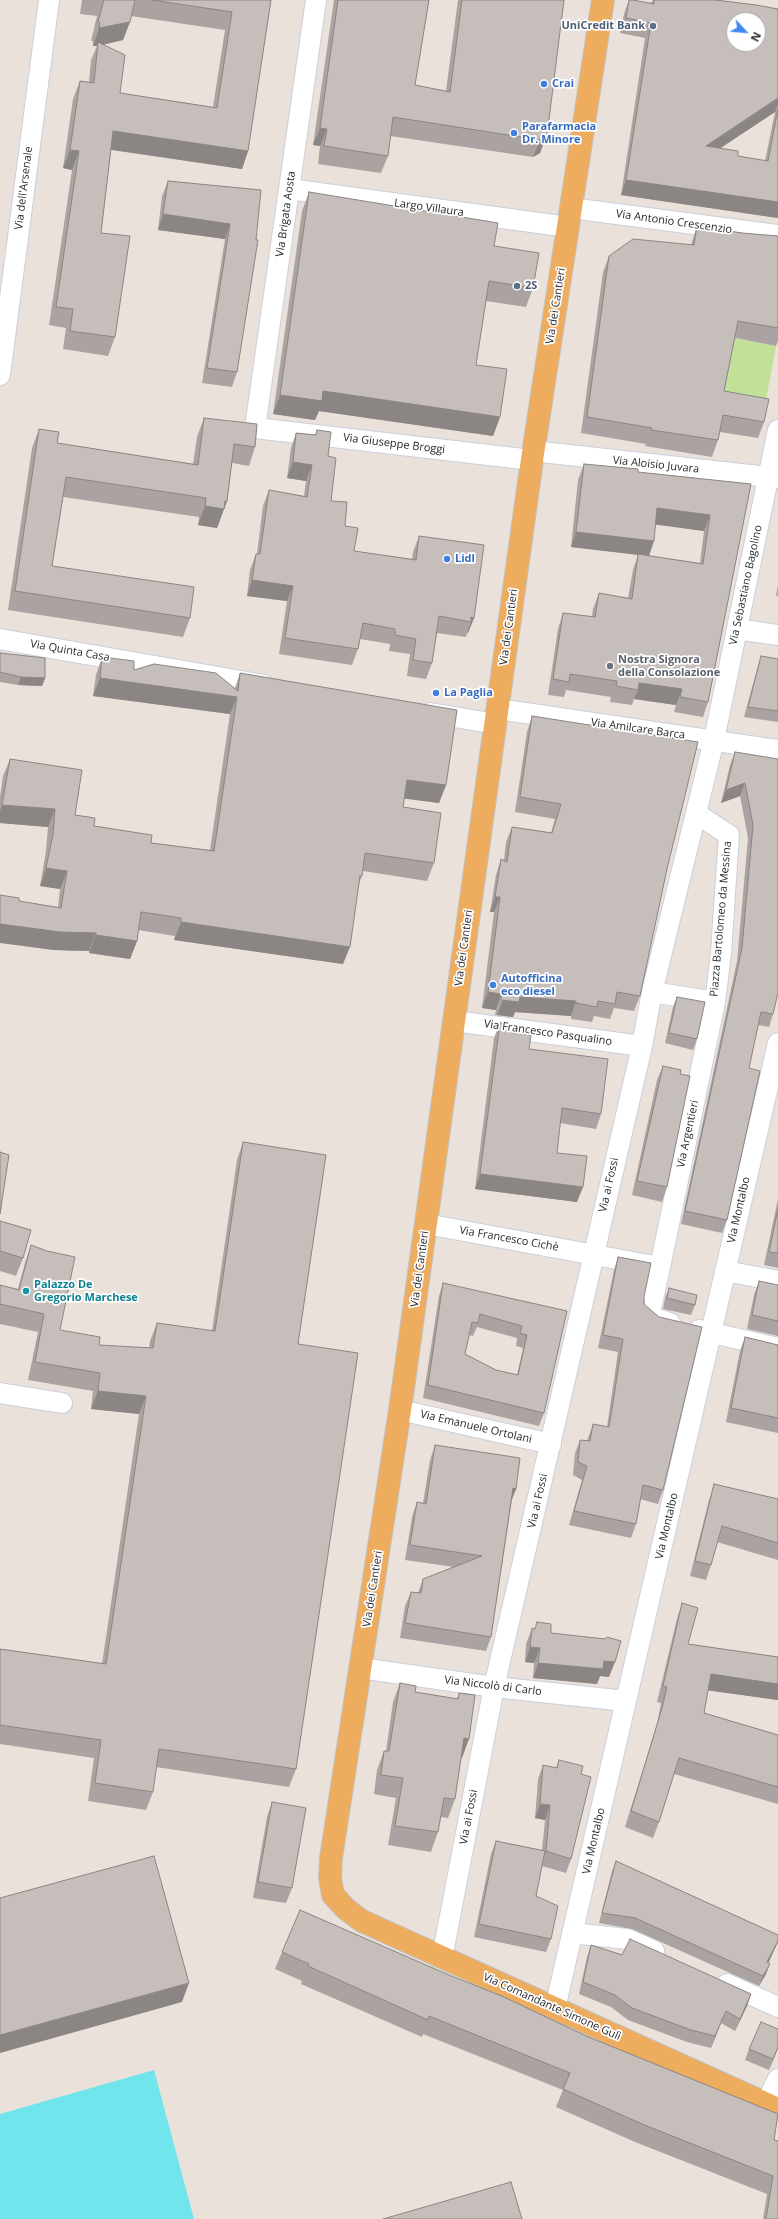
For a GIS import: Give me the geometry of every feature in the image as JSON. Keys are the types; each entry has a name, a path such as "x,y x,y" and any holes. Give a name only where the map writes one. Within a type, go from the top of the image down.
{"main road":[{"name":"Via dei Cantieri","path":"333,1896 330,1878 331,1858 400,1410 533,456 603,0"},
{"name":"Via Comandante Simone Gulì","path":"333,1896 346,1910 362,1921 772,2106"}],"street":[{"name":"Via dell'Arsenale","path":"0,375 49,0"},
{"name":"Via Brigata Aosta","path":"255,428 316,0"},
{"name":"Largo Villaura","path":"289,189 570,217"},
{"name":"Via Antonio Crescenzio","path":"570,217 778,235"},
{"name":"Via Giuseppe Broggi","path":"255,428 533,456"},
{"name":"Via Sebastiano Bagolino","path":"714,740 737,629 773,477 778,430"},
{"name":"Via Aloisio Juvara","path":"533,456 773,477"},
{"path":"737,629 778,635"},
{"name":"Via Quinta Casa","path":"0,639 282,688"},
{"path":"414,710 497,717"},
{"name":"Via Amilcare Barca","path":"497,717 714,740 778,750"},
{"path":"642,1046 652,992 714,740"},
{"name":"Piazza Bartolomeo da Messina","path":"652,992 715,1002 721,953 729,835 697,814"},
{"name":"Via Argentieri","path":"711,1333 657,1320 650,1313 715,1002"},
{"name":"Via Francesco Pasqualino","path":"454,1021 642,1046"},
{"name":"Via ai Fossi","path":"442,1958 494,1687 642,1046"},
{"name":"Via Montalbo","path":"555,2008 777,1052"},
{"name":"Via Francesco Cichè","path":"426,1224 593,1253 660,1267"},
{"path":"725,1271 778,1280"},
{"path":"711,1333 778,1348"},
{"path":"0,1393 62,1403"},
{"name":"Via Emanuele Ortolani","path":"400,1410 551,1444"},
{"name":"Via Niccolò di Carlo","path":"360,1668 494,1687 626,1701"},
{"path":"572,1933 627,1940 670,1959"},
{"path":"713,1978 778,2006"},
{"path":"772,2106 778,2079"}],"green space":[{"path":"717,335 776,346 763,416 718,408"}],"water":[{"path":"154,2070 194,2219 0,2219 0,2114"}],"building":[{"path":"104,0 135,0 130,22 99,28 100,23 98,22"},
{"path":"152,0 271,0 248,151 113,131 101,233 130,236 115,337 70,331 73,309 56,307 79,151 70,150 80,81 94,83 98,42 125,55 120,93 217,108 232,12"},
{"path":"338,0 429,0 415,85 450,92 462,0 564,0 547,135 540,140 393,117 388,156 324,146 327,129 320,128"},
{"path":"629,0 654,4 654,0 716,0 778,9 778,98 706,146 738,151 738,156 768,161 778,109 778,202 626,180 651,23 626,18"},
{"path":"168,181 261,190 256,240 258,240 237,372 207,368 230,224 163,214"},
{"path":"309,192 498,223 494,246 539,253 533,288 489,281 476,365 507,369 500,417 323,391 322,401 280,395"},
{"path":"697,226 742,233 778,236 778,328 738,321 724,391 769,399 764,422 723,415 718,440 651,430 652,428 587,417 609,256 633,239 694,245"},
{"path":"204,418 257,424 255,447 234,444 227,501 225,501 224,509 205,506 206,498 66,477 52,566 194,587 190,618 15,591 39,429 59,432 57,443 198,465"},
{"path":"317,430 331,432 328,456 336,458 331,501 347,502 345,526 358,528 354,551 416,560 419,536 484,545 474,618 471,617 471,622 439,616 432,663 413,660 416,639 395,635 395,629 363,623 358,649 285,638 293,586 252,580 256,554 260,554 269,490 307,497 312,465 293,462 296,433 316,435"},
{"path":"584,464 638,469 638,472 751,484 708,702 680,697 682,689 639,683 638,690 616,686 617,681 570,674 569,682 553,679 563,613 595,617 599,593 632,599 638,554 703,564 710,515 657,508 654,541 576,532"},
{"path":"0,653 45,658 45,678 21,677 0,672"},
{"path":"761,656 778,659 778,711 748,707"},
{"path":"102,657 134,661 134,670 154,664 216,673 238,691 240,673 457,710 446,785 407,780 403,807 441,813 434,863 365,853 362,876 360,876 350,947 181,922 181,918 141,912 137,941 96,935 96,933 60,932 0,924 0,895 19,898 19,901 61,908 67,871 46,868 53,834 55,809 2,805 10,759 82,770 75,815 95,818 94,826 152,835 151,843 214,851 237,697 100,678"},
{"path":"532,716 698,742 667,869 640,996 617,992 615,1004 598,1001 597,1007 576,1003 576,1001 520,997 519,1002 501,1000 501,994 488,992 500,897 495,897 501,859 507,862 512,827 552,833 561,804 520,797"},
{"path":"735,752 778,759 778,993 773,1014 761,1012 749,1068 760,1071 727,1220 685,1211 742,948 753,825 745,783 726,790"},
{"path":"677,997 705,1002 697,1039 669,1033"},
{"path":"500,1023 514,1025 513,1033 531,1035 529,1049 608,1059 601,1114 562,1108 557,1153 587,1156 583,1187 480,1174"},
{"path":"663,1066 681,1070 680,1074 690,1076 667,1187 637,1181"},
{"path":"243,1142 326,1155 298,1344 358,1353 296,1769 159,1749 153,1792 95,1783 101,1740 0,1725 0,1649 106,1664 146,1396 98,1391 100,1373 35,1362 44,1314 0,1304 0,1285 19,1290 31,1245 47,1251 75,1257 60,1330 100,1337 99,1345 153,1348 157,1323 215,1331"},
{"path":"0,1152 9,1155 0,1214"},
{"path":"778,1209 778,1253 769,1252"},
{"path":"0,1221 31,1230 23,1258 0,1251"},
{"path":"618,1257 651,1263 644,1304 659,1317 702,1327 663,1490 643,1485 636,1524 574,1511 587,1466 578,1462 580,1440 590,1441 593,1424 609,1427 623,1339 603,1335"},
{"path":"759,1281 778,1285 778,1321 752,1315"},
{"path":"443,1283 567,1311 544,1413 428,1385","holes":["480,1314 522,1326 520,1333 527,1335 518,1375 496,1370 465,1354 472,1322 478,1323"]},
{"path":"669,1288 697,1295 695,1305 667,1298"},
{"path":"745,1337 778,1345 778,1418 731,1408"},
{"path":"435,1445 520,1458 516,1489 513,1488 491,1637 405,1623 411,1592 421,1593 423,1579 482,1556 410,1545 417,1502 426,1504"},
{"path":"714,1484 778,1499 778,1543 722,1526 711,1565 695,1561"},
{"path":"682,1603 698,1608 688,1644 778,1657 778,1684 711,1674 704,1713 778,1735 778,1787 679,1758 659,1822 631,1811 662,1708 667,1687 663,1686"},
{"path":"537,1622 551,1624 551,1633 605,1639 607,1637 621,1641 615,1662 604,1661 603,1669 538,1663 540,1648 530,1647 532,1628 535,1629"},
{"path":"400,1683 416,1686 415,1692 458,1699 459,1693 475,1695 469,1739 464,1738 455,1799 444,1798 438,1832 395,1826 403,1778 381,1775 384,1751 389,1751"},
{"path":"559,1760 583,1766 581,1774 591,1777 571,1859 546,1851 550,1805 540,1804 543,1765 557,1768"},
{"path":"272,1802 306,1808 292,1888 258,1882"},
{"path":"496,1841 545,1851 536,1896 558,1906 551,1939 479,1924"},
{"path":"154,1856 189,1983 0,2035 0,1898"},
{"path":"616,1861 778,1935 778,1941 767,1962 770,1964 763,1976 635,1918 602,1913"},
{"path":"300,1910 449,1975 504,1997 586,2036 778,2114 774,2140 778,2141 778,2219 766,2219 773,2176 642,2124 563,2089 570,2073 429,2016 428,2020 308,1966 309,1964 282,1952"},
{"path":"630,1939 751,1994 740,2019 726,2011 715,2036 691,2030 632,2008 615,1995 583,1982 591,1945 622,1955"},
{"path":"761,2022 778,2029 778,2047 773,2059 749,2049"},
{"path":"511,2182 522,2219 383,2219"}],"place":[{"name":"UniCredit Bank","path":"653,26"},
{"name":"Crai","path":"544,84"},
{"name":"Parafarmacia Dr. Minore","path":"514,133"},
{"name":"2S","path":"517,286"},
{"name":"Lidl","path":"447,559"},
{"name":"Nostra Signora della Consolazione","path":"610,666"},
{"name":"La Paglia","path":"436,693"},
{"name":"Autofficina eco diesel","path":"493,985"},
{"name":"Palazzo De Gregorio Marchese","path":"26,1291"}]}
